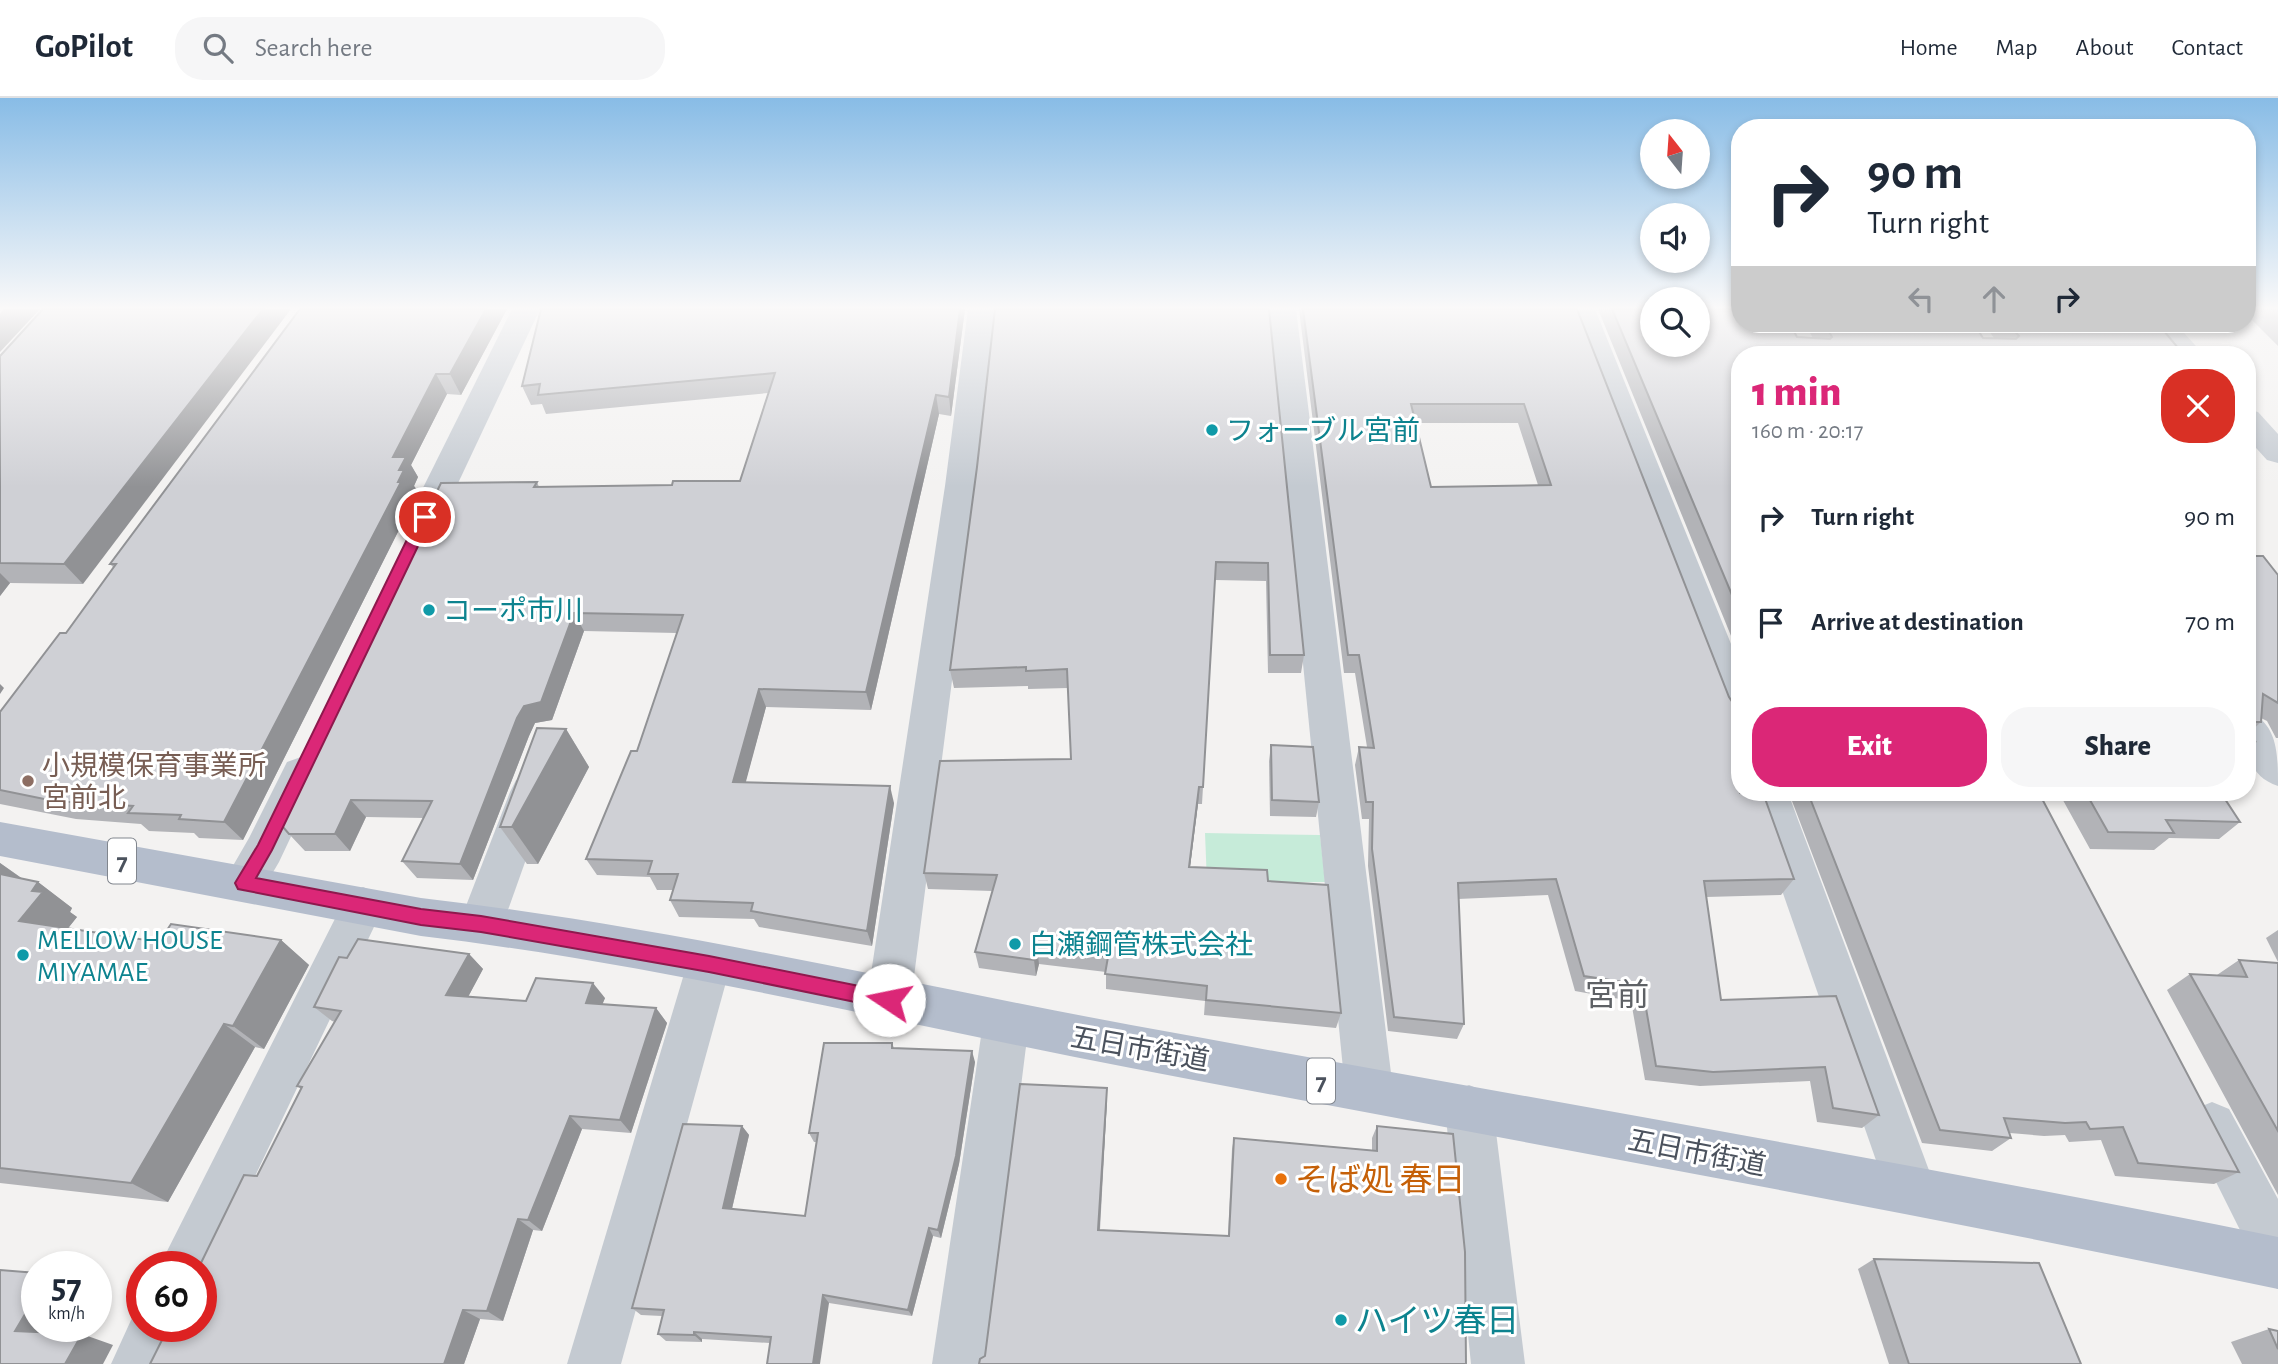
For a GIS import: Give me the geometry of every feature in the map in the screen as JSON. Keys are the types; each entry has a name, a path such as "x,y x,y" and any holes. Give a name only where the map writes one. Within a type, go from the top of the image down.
{"main road":[{"name":"五日市街道","path":"0,839 363,906 709,964 1006,1023 1808,1173 1911,1189 2278,1263"}],"street":[{"path":"407,554 497,368"},
{"path":"889,1000 975,368"},
{"path":"1289,368 1369,1089"},
{"path":"1604,368 1731,691"},
{"path":"2256,429 2278,453"},
{"path":"2256,739 2278,770"},
{"path":"244,883 264,850 313,749"},
{"path":"481,924 541,763"},
{"path":"1771,801 1911,1189"},
{"path":"193,1251 363,906"},
{"path":"594,1364 709,964"},
{"path":"959,1364 1006,1023"},
{"path":"2190,1084 2261,1218 2278,1263"},
{"path":"1469,1108 1498,1364"},
{"path":"138,1364 148,1342"}],"green space":[{"path":"1205,833 1320,835 1325,882 1207,883"}],"building":[{"path":"0,368 217,368 64,564 0,563"},
{"path":"256,368 453,368 450,374 436,374 393,457 406,457 399,470 404,470 398,482 401,482 224,822 179,819 181,815 128,813 133,806 54,801 0,790 0,712 60,633 66,633 116,564 110,564"},
{"path":"526,368 953,368 949,397 936,395 866,692 759,689 733,782 890,786 867,931 751,911 753,903 670,900 678,874 648,874 652,861 586,859 631,751 637,751 683,615 574,613 541,702 524,706 517,718 460,864 402,861 432,801 351,800 335,834 289,834 277,820 441,483 537,482 534,487 740,481 775,373 538,395 540,384 522,386"},
{"path":"988,368 1275,368 1304,655 1270,655 1268,563 1216,562 1203,787 1199,787 1189,867 1267,870 1268,881 1328,885 1341,1013 1206,1000 1207,986 1105,974 1108,957 1037,948 1034,960 975,952 997,875 924,873 940,761 1071,759 1067,669 1026,671 1026,667 950,670"},
{"path":"1311,368 1600,368 1731,700 1731,801 1766,801 1794,879 1704,881 1721,1000 1836,996 1879,1115 1833,1108 1825,1067 1713,1072 1656,1066 1642,985 1584,976 1556,879 1458,883 1464,1024 1394,1017 1372,849 1373,802 1366,802 1359,747 1374,748 1359,655 1348,655","holes":["1411,404 1524,404 1551,485 1431,487"]},
{"path":"1637,368 1731,368 1731,593"},
{"path":"2256,556 2263,556 2278,575 2278,703 2263,694 2261,722 2256,722"},
{"path":"537,728 566,729 512,827 500,827"},
{"path":"1271,745 1313,747 1319,802 1272,800"},
{"path":"1811,801 2043,801 2239,1172 2138,1163 2123,1127 2090,1129 2086,1122 2004,1118 2011,1138 1940,1130"},
{"path":"2091,801 2226,801 2240,822 2166,820 2174,833 2108,832"},
{"path":"0,874 38,882 32,891 43,892 19,921 159,942 171,924 281,940 233,1026 224,1024 131,1183 0,1168"},
{"path":"358,939 469,954 446,995 526,1001 536,978 593,983 586,1003 656,1008 620,1120 570,1116 528,1220 518,1219 487,1311 463,1310 444,1364 150,1364 161,1342 217,1342 217,1251 207,1251 244,1175 257,1176 302,1087 297,1086 341,1011 314,1007 339,957 347,958"},
{"path":"2239,960 2278,963 2278,1131 2190,974 2247,977"},
{"path":"824,1043 892,1043 892,1048 972,1051 956,1156 938,1230 929,1228 908,1310 823,1295 813,1364 767,1364 771,1337 694,1332 694,1335 658,1334 664,1310 632,1308 683,1124 742,1126 723,1208 805,1216 818,1133 809,1133"},
{"path":"1020,1084 1107,1088 1098,1230 1229,1236 1234,1138 1377,1151 1377,1126 1453,1134 1465,1252 1466,1364 979,1364 980,1359 985,1356"},
{"path":"1874,1259 2039,1263 2081,1364 1909,1364"},
{"path":"0,1270 21,1272 21,1321 15,1331 21,1331 21,1342 77,1342 65,1364 0,1364"},
{"path":"2269,1329 2278,1331 2278,1349"}],"place":[{"name":"フォーブル宮前","path":"1212,430"},
{"name":"コーポ市川","path":"429,610"},
{"name":"小規模保育事業所 宮前北","path":"28,781"},
{"name":"白瀬鋼管株式会社","path":"1015,944"},
{"name":"MELLOW HOUSE MIYAMAE","path":"23,955"},
{"name":"そば処 春日","path":"1281,1179"},
{"name":"ハイツ春日","path":"1341,1320"}],"district":[{"name":"宮前","path":"1617,995"}],"route":[{"path":"425,517 264,850 244,883 421,917 481,924 709,964 889,1000"}]}
